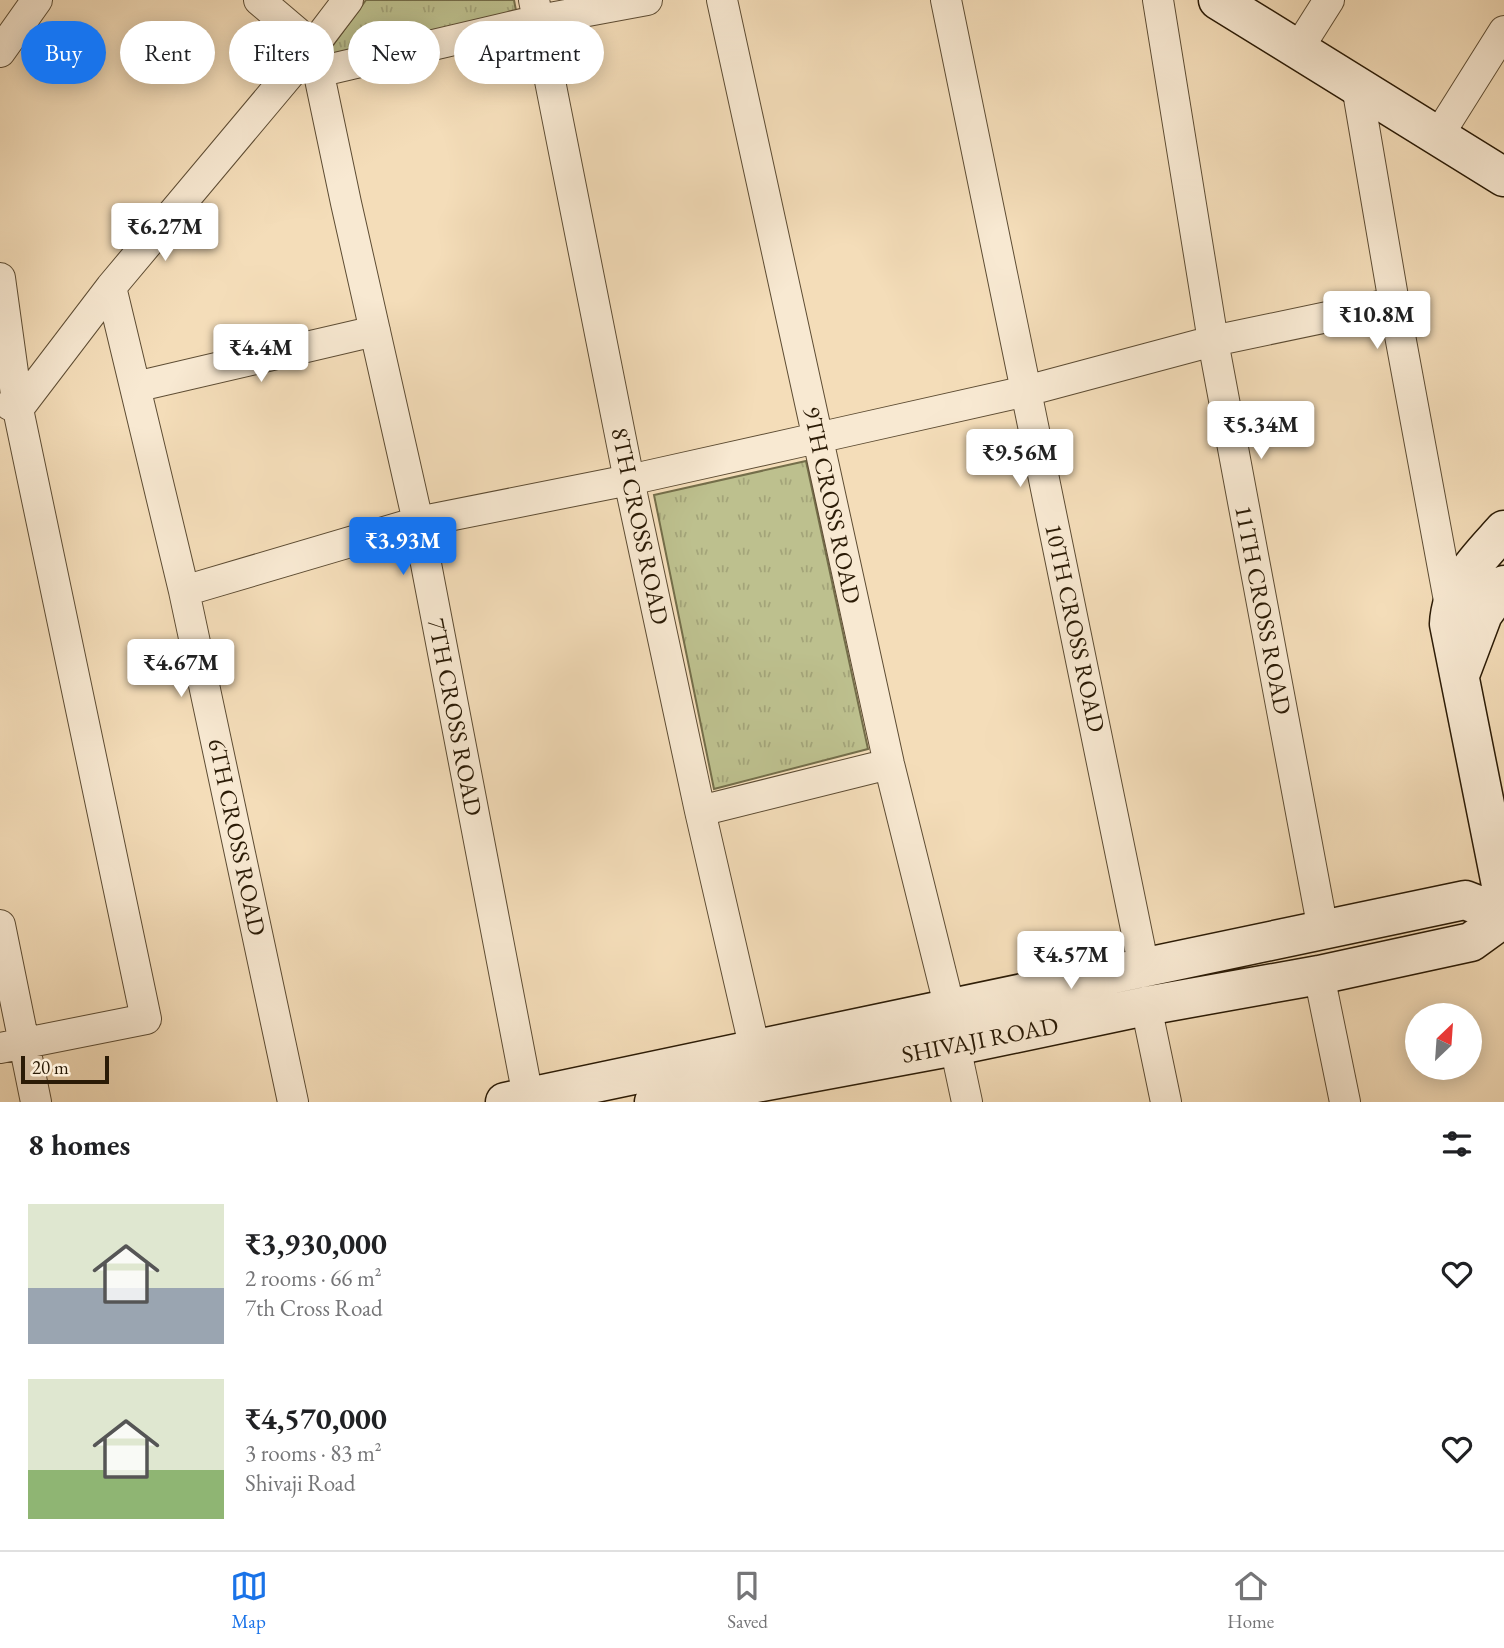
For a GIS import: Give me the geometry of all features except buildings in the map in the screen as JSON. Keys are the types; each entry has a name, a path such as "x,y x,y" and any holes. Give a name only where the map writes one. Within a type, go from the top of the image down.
{"street":[{"path":"0,52 37,0"},
{"path":"259,0 279,21"},
{"path":"334,26 348,0"},
{"path":"334,55 537,10 647,0"},
{"name":"9TH CROSS ROAD","path":"722,0 817,438 967,1102"},
{"name":"10TH CROSS ROAD","path":"946,0 1144,968"},
{"name":"11TH CROSS ROAD","path":"1158,0 1213,341 1323,930"},
{"path":"1218,0 1504,177"},
{"path":"1298,49 1329,0"},
{"name":"8TH CROSS ROAD","path":"537,10 629,480 759,1078"},
{"path":"1438,136 1504,31"},
{"path":"9,405 294,84"},
{"name":"7TH CROSS ROAD","path":"321,84 418,522 521,1100"},
{"path":"1357,86 1450,606 1449,624 1504,900"},
{"path":"0,278 9,405 146,1019 12,1046"},
{"name":"6TH CROSS ROAD","path":"111,287 184,591 293,1102"},
{"path":"184,591 418,522 629,480 817,438 1026,391 1213,341 1394,303"},
{"path":"135,387 375,331"},
{"path":"1450,606 1456,589 1467,572 1504,530"},
{"path":"1460,676 1483,614 1504,585"},
{"path":"700,811 890,764"},
{"path":"952,1027 1144,968 1465,900 1504,916"},
{"name":"SHIVAJI ROAD","path":"654,1102 759,1078 952,1027 1146,1006 1319,975 1471,942 1504,916"},
{"path":"0,925 12,1046 36,1102"},
{"path":"1319,975 1345,1102"},
{"path":"1146,1006 1166,1102"},
{"path":"521,1100 759,1078"}],"green space":[{"path":"366,0 514,0 517,16 493,21 454,21 454,29 440,32 440,21 351,21"},
{"path":"348,25 348,51 334,54 334,44"},
{"path":"806,461 868,749 714,789 654,495"}]}
